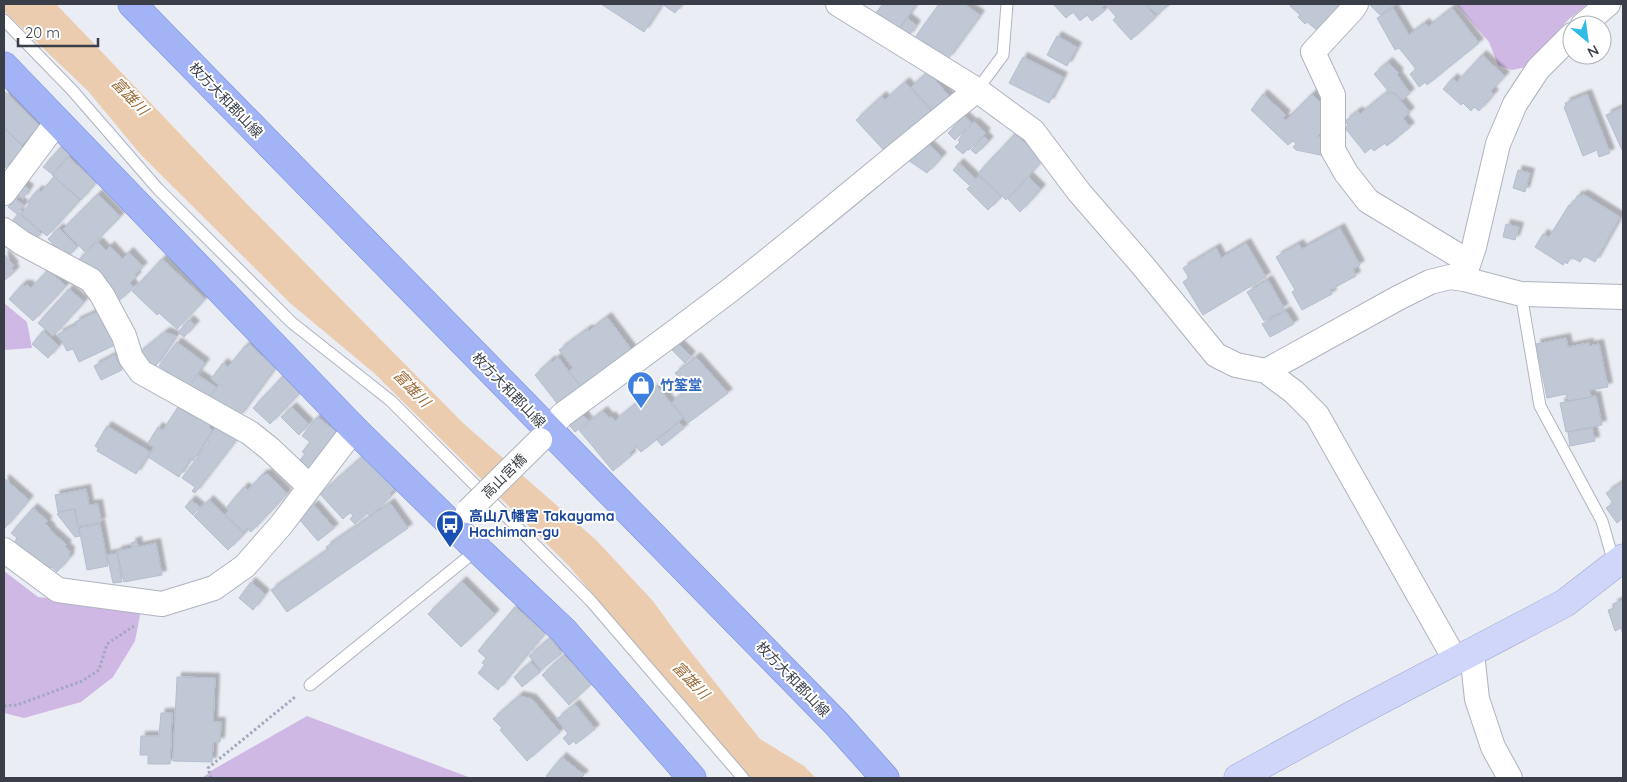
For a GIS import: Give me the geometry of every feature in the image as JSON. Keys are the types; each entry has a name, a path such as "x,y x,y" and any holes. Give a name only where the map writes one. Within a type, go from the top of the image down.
{"main road":[{"name":"枚方大和郡山線","path":"132,4 544,435 608,489 822,709 885,778"},
{"path":"4,66 354,429 460,519 478,549 564,631 692,778"}],"street":[{"path":"838,4 977,90 1033,131 1079,192 1144,267 1216,355 1236,365 1266,371 1294,392 1317,415 1464,657 1493,747 1510,778"},
{"path":"1356,4 1313,52 1333,96 1333,150 1346,173 1368,200 1466,270 1521,294 1623,297"},
{"path":"1595,15 1608,4"},
{"path":"1466,270 1486,199 1498,144 1515,104 1538,69 1562,45"},
{"name":"高山宮橋","path":"460,519 562,415 728,291 858,188 921,134 977,90"},
{"path":"4,193 58,122"},
{"path":"4,230 22,243 92,280 124,336 131,358 141,372 250,433 310,486"},
{"path":"1266,371 1430,282 1450,277 1466,270"},
{"path":"4,550 58,590 162,604 214,588 245,566 281,525 354,429"},
{"path":"1238,778 1565,604 1619,561"}],"lane":[{"path":"977,90 1002,55 1007,4"},
{"path":"4,20 72,90 158,189 291,322 391,401 590,600 744,778"},
{"path":"1521,294 1540,406 1602,521 1619,561"},
{"path":"310,685 478,549"}],"path":[{"path":"4,706 17,705 82,681 99,670 107,644 162,604"},
{"path":"211,778 208,768 310,685"}],"shaded area":[{"path":"1456,4 1588,4 1574,15 1562,15 1562,27 1526,67 1512,70 1498,65 1489,42"},
{"path":"4,303 27,322 32,348 4,350"},
{"path":"4,571 38,597 141,610 135,641 113,677 81,702 24,718 4,713"},
{"path":"307,716 471,778 202,778 214,769"}],"water":[{"name":"富雄川","path":"4,4 56,4 246,203 463,423 596,540 652,600 760,739 804,766 816,778 751,778 689,710 569,566 374,373 290,303 141,155 88,91 4,11"}],"building":[{"path":"601,4 662,4 644,32"},
{"path":"662,4 682,4 675,13"},
{"path":"883,4 916,5 897,31 875,14"},
{"path":"939,4 964,4 980,15 948,59 916,36"},
{"path":"1053,4 1106,4 1102,7 1105,10 1092,21 1087,15 1080,21 1073,12 1066,18"},
{"path":"1107,4 1145,4 1156,17 1131,40 1113,20 1116,17"},
{"path":"1147,4 1170,4 1157,15"},
{"path":"1292,4 1344,4 1318,31 1307,22 1305,24 1298,17 1300,15 1290,6"},
{"path":"1369,4 1396,4 1380,15"},
{"path":"1393,8 1409,35 1425,23 1428,27 1452,8 1479,43 1427,85 1426,82 1419,87 1410,74 1416,69 1399,48 1395,50 1377,18"},
{"path":"907,18 916,25 908,37 899,30"},
{"path":"1057,36 1077,47 1067,66 1047,55"},
{"path":"1482,55 1505,76 1491,91 1494,94 1479,111 1474,107 1471,111 1443,89 1453,78 1457,82"},
{"path":"1023,57 1063,77 1049,103 1009,83"},
{"path":"1388,62 1399,73 1397,75 1410,93 1402,100 1395,93 1389,92 1374,74"},
{"path":"928,72 951,98 935,113 911,87"},
{"path":"905,82 934,114 888,155 856,120 882,96 885,100"},
{"path":"4,91 40,126 22,145 4,127"},
{"path":"1386,93 1395,94 1410,112 1403,118 1410,127 1387,146 1385,143 1374,151 1371,148 1365,153 1345,128 1348,125 1345,121 1358,111 1360,114"},
{"path":"1263,94 1286,115 1283,118 1286,120 1312,94 1328,110 1320,118 1327,125 1317,137 1327,138 1330,157 1296,150 1293,147 1296,144 1293,141 1288,145 1251,110"},
{"path":"1587,94 1610,153 1599,157 1597,150 1583,156 1564,107 1566,106 1565,103"},
{"path":"1623,107 1623,152 1606,115"},
{"path":"964,116 972,123 955,140 948,133"},
{"path":"974,122 986,133 963,154 955,147 960,142 958,140"},
{"path":"4,128 25,149 4,169"},
{"path":"1015,134 1043,160 1006,200 978,173"},
{"path":"984,136 989,141 976,154 971,150"},
{"path":"925,141 942,157 927,173 905,158"},
{"path":"61,147 70,154 52,174 43,167"},
{"path":"68,157 96,182 81,200 52,175"},
{"path":"959,163 975,178 969,185 953,170"},
{"path":"1518,170 1530,173 1525,192 1513,188"},
{"path":"979,176 1001,197 988,210 967,189"},
{"path":"54,177 80,200 47,236 21,214 30,204 27,202 38,190 41,192"},
{"path":"1029,177 1041,189 1020,212 1008,199"},
{"path":"22,184 29,189 23,199 15,194"},
{"path":"98,194 120,217 85,252 63,229"},
{"path":"1583,194 1620,217 1595,262 1584,256 1580,262 1571,257 1567,264 1565,262 1563,265 1535,247 1543,234 1549,237 1569,205 1571,206 1578,195 1581,197"},
{"path":"15,199 24,205 17,214 8,207"},
{"path":"19,213 41,233 34,241 12,221"},
{"path":"1506,224 1519,227 1515,240 1503,237"},
{"path":"59,228 77,247 66,258 48,239"},
{"path":"1340,228 1360,265 1353,269 1356,276 1330,290 1332,294 1302,310 1292,292 1295,290 1276,257 1299,244 1302,249"},
{"path":"98,242 106,250 110,246 122,259 129,252 143,267 135,274 137,276 130,283 134,287 119,301 77,261"},
{"path":"1246,243 1266,277 1203,315 1183,282 1189,278 1183,268 1216,248 1221,258"},
{"path":"4,254 14,266 12,268 15,271 4,281"},
{"path":"162,259 205,299 177,329 159,313 157,315 132,291"},
{"path":"48,270 66,286 33,321 9,299 23,284 25,286 27,284 31,288"},
{"path":"1268,280 1284,308 1264,321 1247,292"},
{"path":"69,289 84,302 53,336 38,323"},
{"path":"99,311 115,345 79,362 73,349 67,351 58,334 76,325 75,322"},
{"path":"1286,311 1294,324 1270,337 1262,324"},
{"path":"607,317 634,353 582,388 569,371 573,368 559,350"},
{"path":"189,320 195,325 184,337 178,332"},
{"path":"43,331 59,346 48,358 32,344"},
{"path":"165,332 176,336 155,367 138,354"},
{"path":"1566,338 1568,347 1589,343 1589,346 1599,344 1608,387 1590,390 1591,397 1568,401 1566,394 1547,398 1536,344"},
{"path":"177,342 205,363 188,387 159,366"},
{"path":"678,343 691,356 685,363 672,350"},
{"path":"249,344 275,368 239,417 208,401 219,385 211,379 223,363 228,367 245,346 247,347"},
{"path":"115,355 122,370 101,380 94,366"},
{"path":"558,357 583,390 560,407 535,375 551,360 552,362"},
{"path":"696,357 728,393 688,423 672,402 688,390 675,373"},
{"path":"198,375 216,387 206,401 188,389"},
{"path":"283,376 301,392 270,424 253,408"},
{"path":"657,386 683,418 641,452 636,447 629,453 632,455 613,471 579,430 603,411 609,418 611,416 615,421"},
{"path":"1596,396 1602,425 1566,432 1560,403"},
{"path":"178,407 197,419 198,416 211,424 209,427 212,431 193,461 190,459 179,477 148,457 154,447 148,443 158,427 163,430"},
{"path":"292,407 309,424 299,435 281,417"},
{"path":"579,410 588,421 575,432 566,421"},
{"path":"317,417 338,433 309,472 298,463 305,454 302,452 310,442 302,436"},
{"path":"679,422 684,428 662,446 657,440"},
{"path":"219,423 238,437 195,493 192,491 195,487 182,478 209,442 207,440"},
{"path":"107,426 150,452 136,474 97,451 98,448 95,446"},
{"path":"1592,428 1595,441 1570,446 1568,432"},
{"path":"363,456 395,489 390,493 392,495 370,516 367,513 355,524 350,519 353,516 350,512 343,519 320,494"},
{"path":"267,473 286,492 286,495 251,532 247,528 244,532 225,514 229,510 226,508 244,487 248,490 263,474"},
{"path":"4,480 29,500 4,529"},
{"path":"1623,482 1623,518 1617,523 1606,508 1613,503 1606,493"},
{"path":"86,489 89,505 98,504 101,522 78,526 75,509 58,512 55,495"},
{"path":"191,500 200,507 193,515 185,507"},
{"path":"209,500 244,534 228,550 194,516"},
{"path":"390,503 408,528 287,612 271,590 328,550 326,547"},
{"path":"314,505 334,528 318,541 298,518"},
{"path":"33,508 48,521 45,523 50,530 67,545 65,547 70,551 70,557 57,572 51,567 49,570 15,541 17,538 11,533"},
{"path":"74,509 80,536 75,537 57,514"},
{"path":"100,524 108,566 87,570 79,528"},
{"path":"137,541 138,547 156,543 162,575 124,582 117,551 132,548 131,543"},
{"path":"117,553 122,582 113,583 107,555"},
{"path":"462,581 495,614 461,647 428,614"},
{"path":"251,582 265,594 253,610 239,598"},
{"path":"1623,600 1623,635 1621,628 1615,631 1608,610 1614,608 1613,604"},
{"path":"515,607 545,633 498,690 478,673 485,665 482,663 486,658 478,651"},
{"path":"550,638 562,653 541,670 529,656"},
{"path":"564,655 591,684 569,705 542,675"},
{"path":"531,662 540,672 522,687 514,677"},
{"path":"177,677 215,678 213,722 221,722 220,742 213,742 212,762 173,761"},
{"path":"519,696 532,699 560,732 527,761 493,719"},
{"path":"575,704 595,729 576,744 574,741 569,745 563,738 568,734 557,719"},
{"path":"161,713 172,713 170,764 148,764 148,755 140,755 141,736 159,736"},
{"path":"562,757 584,775 581,778 548,778 546,776"}],"place":[{"name":"竹筌堂","path":"641,409"},
{"name":"高山八幡宮 Takayama Hachiman-gu","path":"450,548"}]}
